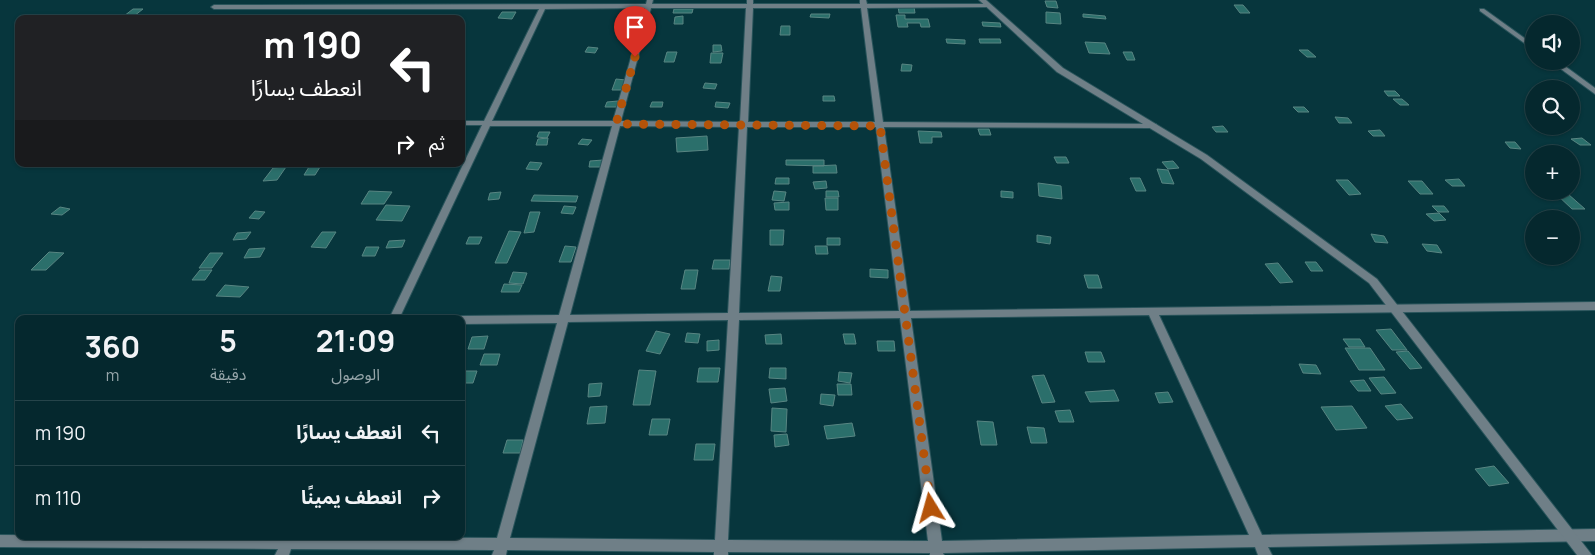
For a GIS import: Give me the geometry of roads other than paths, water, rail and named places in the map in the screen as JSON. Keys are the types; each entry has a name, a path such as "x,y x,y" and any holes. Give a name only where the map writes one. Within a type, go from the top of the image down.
{"street":[{"path":"501,550 649,3"},
{"path":"214,7 543,6 649,3 985,3 1060,70 1204,157 1373,281 1585,555"},
{"path":"721,550 750,3"},
{"path":"863,3 937,551"},
{"path":"396,315 543,6"},
{"path":"1482,10 1525,41"},
{"path":"1565,70 1595,92"},
{"path":"465,123 743,126 1153,126"},
{"path":"465,320 1595,306"},
{"path":"1152,311 1265,555"},
{"path":"0,541 501,550 937,551 1259,541 1595,535"}]}
